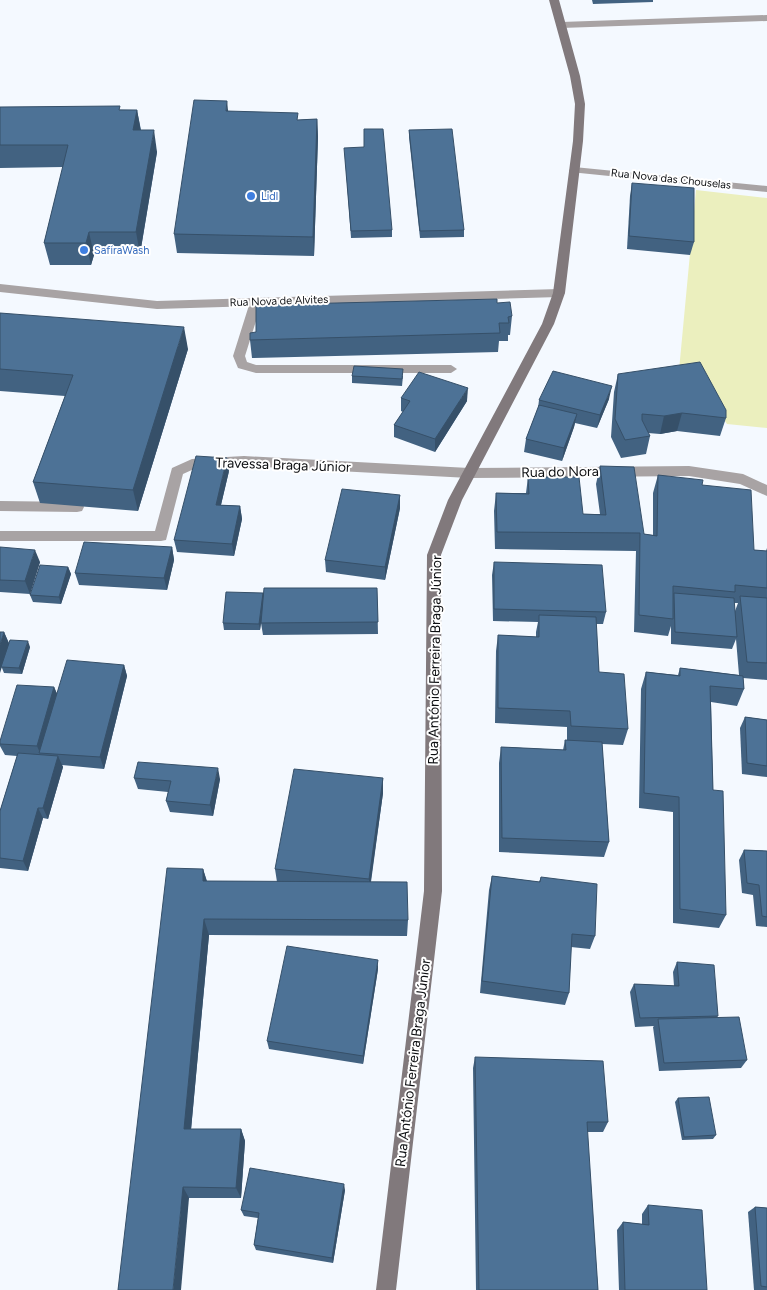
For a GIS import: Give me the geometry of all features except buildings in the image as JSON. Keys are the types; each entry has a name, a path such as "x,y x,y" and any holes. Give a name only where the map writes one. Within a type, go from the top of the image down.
{"street":[{"name":"Rua António Ferreira Braga Júnior","path":"386,1290 433,891 434,554 455,500 548,324 559,292 580,104 575,76 554,0"},
{"path":"561,25 767,18"},
{"name":"Rua Nova das Chouselas","path":"574,170 767,189"},
{"name":"Rua Nova de Alvites","path":"0,288 157,305 559,292"},
{"path":"256,302 239,356 242,365 256,369 451,369"},
{"name":"Travessa Braga Júnior","path":"0,536 161,536 177,471 192,464 244,461 469,473"},
{"name":"Rua do Nora","path":"469,473 688,471 743,479 767,491"},
{"path":"0,506 77,507"}],"green space":[{"path":"696,190 767,198 767,428 727,424 695,379 678,381"}],"place":[{"name":"Lidl","path":"251,196"},
{"name":"SafiraWash","path":"84,250"}]}
